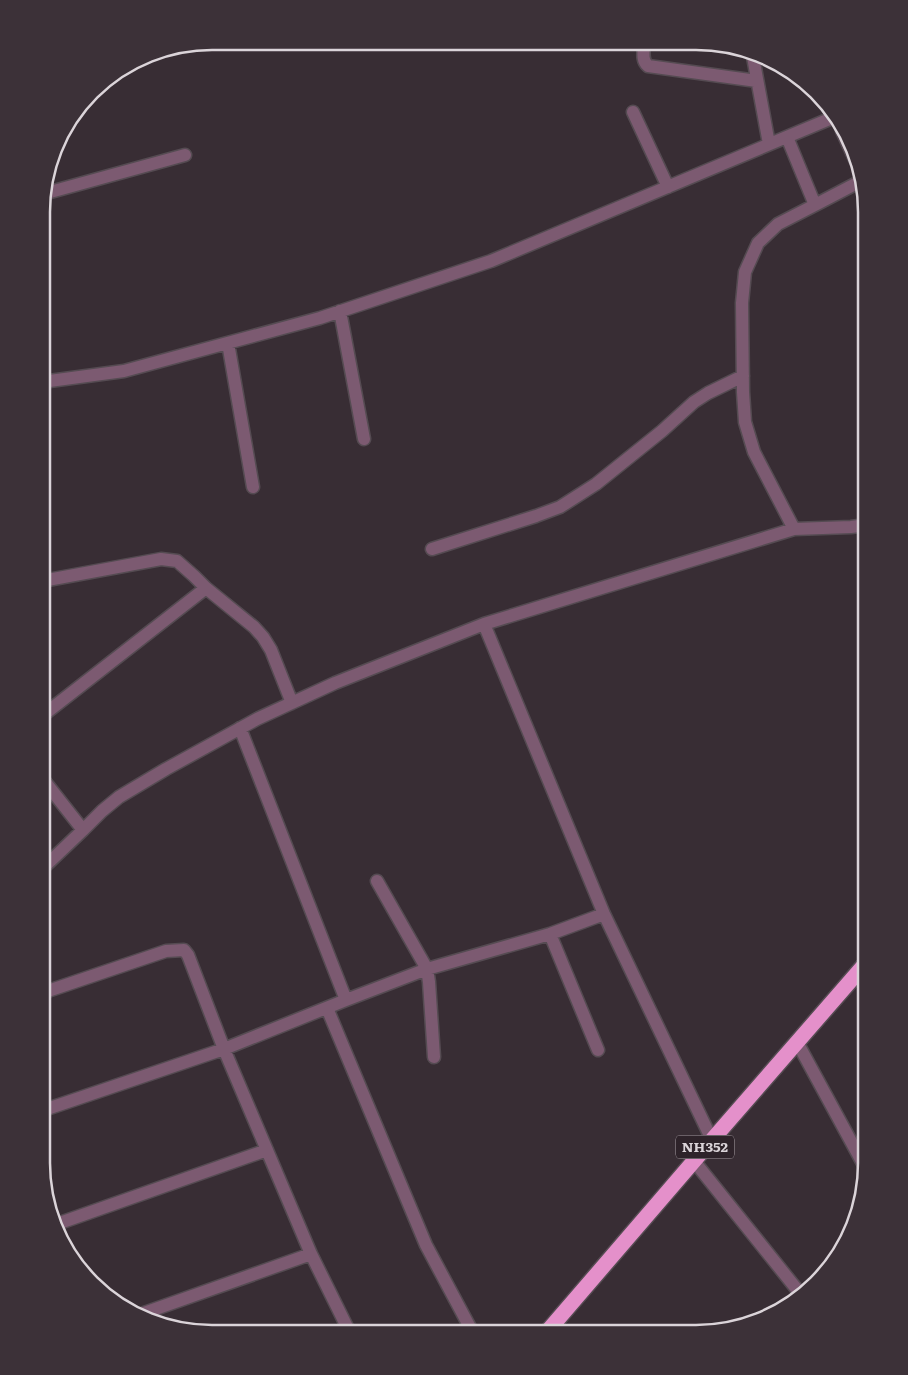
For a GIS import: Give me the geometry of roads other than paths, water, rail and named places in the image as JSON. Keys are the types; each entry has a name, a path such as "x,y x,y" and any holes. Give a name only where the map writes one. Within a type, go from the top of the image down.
{"highway":[{"name":"NH352","path":"553,1325 858,972"}],"street":[{"path":"644,50 643,58 648,66 757,81"},
{"path":"754,61 769,144"},
{"path":"633,112 668,187"},
{"path":"50,381 124,371 320,318 491,261 829,119"},
{"path":"786,137 815,205"},
{"path":"51,192 185,155"},
{"path":"794,529 754,452 745,422 742,303 746,272 758,243 778,224 856,185"},
{"path":"340,311 364,439"},
{"path":"228,343 254,487"},
{"path":"432,549 536,516 566,503 596,484 662,431 694,402 743,376"},
{"path":"50,861 119,797 257,719 335,683 484,624 794,529 858,526"},
{"path":"50,580 161,559 177,561 206,588 254,627 263,637 271,650 292,703"},
{"path":"50,710 206,588"},
{"path":"484,624 604,914 712,1140"},
{"path":"240,728 346,1000"},
{"path":"50,788 83,830"},
{"path":"377,881 427,969 430,982 434,1057"},
{"path":"50,1108 224,1049 427,969 550,934 604,914"},
{"path":"550,934 598,1050"},
{"path":"50,990 166,951 184,950 191,961 224,1049 311,1254 346,1325"},
{"path":"327,1008 426,1245 469,1325"},
{"path":"798,1042 858,1154"},
{"path":"61,1222 267,1150"},
{"path":"694,1161 797,1290"},
{"path":"148,1312 311,1254"}]}
